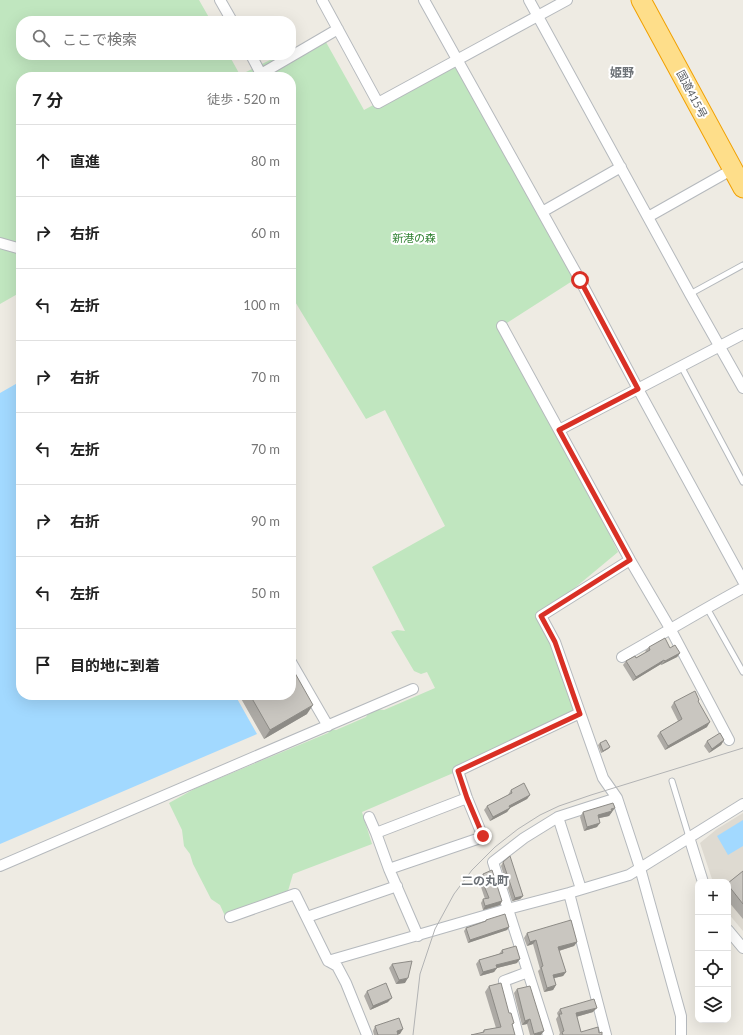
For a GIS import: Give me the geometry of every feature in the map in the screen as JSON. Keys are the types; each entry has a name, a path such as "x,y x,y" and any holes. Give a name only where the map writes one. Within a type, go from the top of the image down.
{"highway":[{"name":"国道415号","path":"641,0 743,188"}],"street":[{"path":"220,0 229,16"},
{"path":"322,0 378,102 567,0"},
{"path":"424,0 580,280 743,581"},
{"path":"529,0 743,388"},
{"path":"296,54 338,29"},
{"path":"253,60 260,72"},
{"path":"264,72 285,60"},
{"path":"542,212 621,167"},
{"path":"648,217 732,169"},
{"path":"0,243 16,248"},
{"path":"502,326 630,560 671,630 729,740"},
{"path":"559,430 743,334"},
{"path":"630,560 541,616 555,642 603,778 617,798 640,868 681,1016 681,1035"},
{"path":"622,656 671,630 706,608 743,588"},
{"path":"296,671 328,726"},
{"path":"0,866 413,689"},
{"path":"389,869 483,836 467,798 458,771 580,714"},
{"path":"376,833 467,798"},
{"path":"548,1035 493,862 524,838 558,817 617,798"},
{"path":"328,961 629,875 743,804"},
{"path":"369,817 389,869 418,936"},
{"path":"558,817 581,889"},
{"path":"689,837 702,879"},
{"path":"307,917 397,886"},
{"path":"569,893 606,1035"},
{"path":"230,917 295,894 328,961 336,966 346,983 367,1035"},
{"path":"731,934 743,948"},
{"path":"518,1035 504,982 528,972"}],"lane":[{"path":"690,294 743,265"},
{"path":"681,366 743,482"},
{"path":"706,608 743,672"},
{"path":"672,781 689,837"}],"shaded area":[{"path":"743,813 743,931 731,917 731,879 712,879 700,843 717,829"}],"green space":[{"name":"新港の森","path":"0,0 199,0 208,16 16,16 16,60 232,60 238,72 16,72 16,295 0,304"},
{"name":"新港の森","path":"322,35 364,110 457,60 577,278 502,326 559,430 618,552 541,616 580,713 458,771 362,812 372,844 293,874 288,891 225,916 220,905 211,899 193,864 190,854 184,846 182,830 169,803 196,788 328,733 331,729 336,730 366,717 368,714 377,709 384,710 435,688 427,672 421,674 414,671 391,632 397,630 405,631 372,567 445,526 385,410 366,419 296,303 296,72 246,72 270,60 296,60 296,48"}],"water":[{"path":"16,384 16,700 238,700 257,734 0,844 0,393"},
{"path":"743,820 743,846 728,855 717,836"}],"building":[{"path":"665,638 670,648 675,645 680,653 665,661 664,660 636,677 626,661 635,656 636,658 650,650 649,647"},
{"path":"296,675 313,705 270,730 253,700 296,700"},
{"path":"695,691 699,700 698,701 710,722 668,746 660,732 682,719 674,702"},
{"path":"720,733 724,740 712,749 707,741"},
{"path":"606,740 610,747 603,751 600,743"},
{"path":"524,783 530,795 509,806 510,808 493,817 487,806 512,793 511,790"},
{"path":"613,803 615,808 611,809 612,811 598,815 600,823 587,827 583,812"},
{"path":"510,856 523,896 515,898 503,862"},
{"path":"492,870 502,901 485,906 483,899 489,898 481,878 484,877 483,874"},
{"path":"743,871 743,904 731,889 731,881"},
{"path":"505,914 509,927 470,940 466,928"},
{"path":"571,920 577,942 558,947 566,972 553,975 556,985 547,988 536,940 530,942 527,933"},
{"path":"516,946 520,959 496,965 497,968 483,972 479,960 503,953 502,950"},
{"path":"412,961 408,978 399,980 392,964"},
{"path":"386,983 392,998 373,1006 367,991"},
{"path":"501,983 509,1013 511,1013 514,1023 512,1024 515,1035 471,1035 484,1032 484,1030 501,1027 489,986"},
{"path":"530,986 544,1031 534,1034 530,1019 525,1021 517,989"},
{"path":"594,999 597,1008 576,1013 581,1032 598,1027 599,1033 602,1032 602,1035 563,1035 562,1032 564,1031 559,1014 562,1014 560,1009"},
{"path":"399,1018 403,1029 397,1031 398,1035 378,1035 375,1026"}],"tram line":[{"path":"413,1035 420,974 435,929 454,894 472,870 495,847 518,829 540,815 559,806 743,748"}],"district":[{"name":"姫野","path":"622,73"},
{"name":"二の丸町","path":"485,881"}],"route":[{"path":"483,836 467,798 458,771 580,714 555,642 541,616 630,560 559,430 638,389 580,280"}]}
